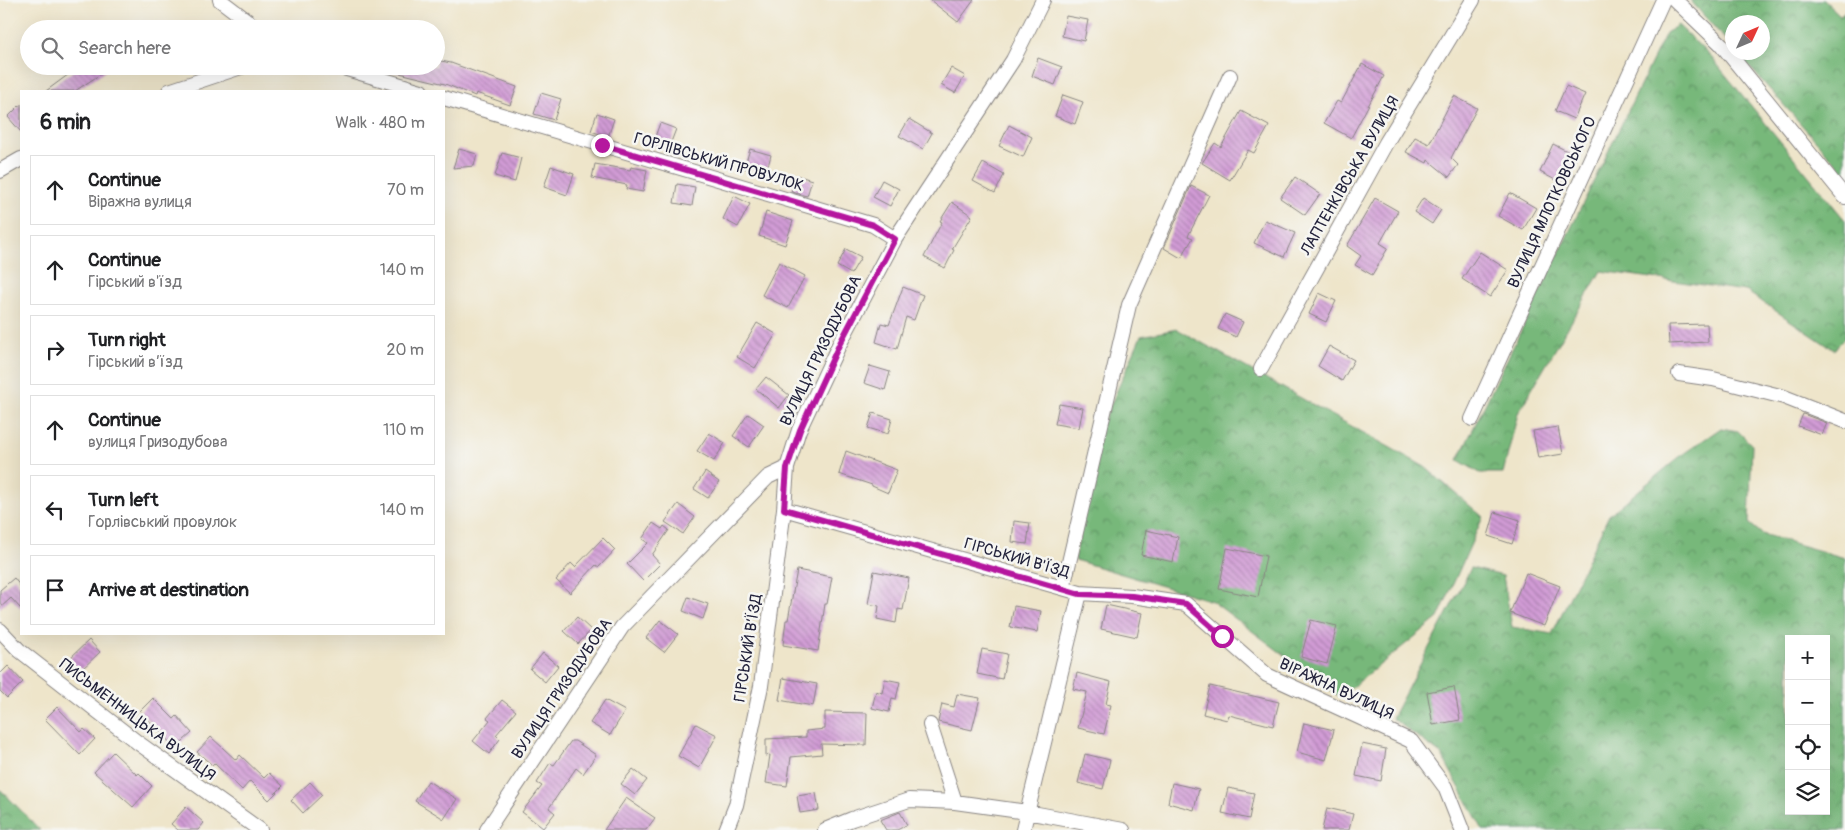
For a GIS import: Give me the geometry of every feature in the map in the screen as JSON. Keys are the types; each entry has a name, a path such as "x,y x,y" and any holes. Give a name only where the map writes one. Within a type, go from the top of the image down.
{"street":[{"path":"220,0 246,20"},
{"name":"ВУЛИЦЯ ГРИЗОДУБОВА","path":"487,830 622,627 768,477 787,468 800,430 831,362 895,239 1013,60 1043,0"},
{"name":"ЛАПТЕНКІВСЬКА ВУЛИЦЯ","path":"1261,369 1386,143 1472,0"},
{"name":"ВУЛИЦЯ МЛОТКОВСЬКОГО","path":"1472,419 1663,0"},
{"path":"1675,0 1721,44 1845,197"},
{"path":"172,90 217,75"},
{"path":"367,75 418,90"},
{"path":"1062,588 1129,306 1230,76"},
{"name":"ГОРЛІВСЬКИЙ ПРОВУЛОК","path":"445,98 873,225 895,239"},
{"path":"0,171 20,160"},
{"path":"1679,374 1713,379 1784,397 1845,421"},
{"name":"ГІРСЬКИЙ В’ЇЗД","path":"726,830 736,805 761,686 784,509 787,468"},
{"name":"ГІРСЬКИЙ В'ЇЗД","path":"784,509 1080,594 1023,830"},
{"name":"ВІРАЖНА ВУЛИЦЯ","path":"1080,594 1132,596 1186,604 1266,675 1411,741 1445,787 1462,830"},
{"name":"ПИСЬМЕННИЦЬКА ВУЛИЦЯ","path":"0,630 19,650 136,742 260,830"},
{"path":"930,725 955,802"},
{"path":"825,830 909,800 955,802 1027,812 1123,830"}],"green space":[{"path":"1690,0 1824,0 1841,16 1845,11 1845,173 1743,60 1770,60 1770,15 1725,15 1725,39"},
{"path":"1678,25 1711,57 1845,220 1845,337 1834,350 1746,291 1601,271 1518,413 1503,473 1480,473 1458,460 1666,33"},
{"path":"1177,329 1425,467 1483,517 1438,618 1340,697 1212,601 1075,560 1096,438 1141,336"},
{"path":"1721,428 1738,431 1752,445 1749,523 1762,534 1845,558 1845,830 1483,830 1441,754 1392,718 1471,568 1503,576 1512,627 1552,634 1609,515 1683,454"},
{"path":"0,789 40,830 0,830"}],"building":[{"path":"930,0 974,0 958,22"},
{"path":"1066,16 1088,20 1084,41 1062,36"},
{"path":"1038,58 1062,67 1055,85 1032,76"},
{"path":"445,62 517,87 510,105 476,93 475,96 445,84 408,75 445,75"},
{"path":"1362,64 1384,76 1351,138 1324,123 1337,101 1341,103"},
{"path":"951,68 965,76 955,93 941,85"},
{"path":"68,75 99,75 77,90 47,90"},
{"path":"1566,86 1585,94 1574,119 1555,111"},
{"path":"541,93 561,99 554,120 534,114"},
{"path":"1063,95 1083,102 1075,124 1055,116"},
{"path":"1454,96 1477,108 1451,158 1458,165 1449,177 1428,160 1427,163 1406,152 1415,137 1429,144"},
{"path":"20,105 20,131 8,117"},
{"path":"1241,111 1269,126 1254,153 1248,150 1230,180 1202,163 1215,143 1221,147"},
{"path":"597,113 614,119 608,137 591,131"},
{"path":"909,119 932,133 923,149 899,136"},
{"path":"660,123 676,129 668,150 652,145"},
{"path":"1009,125 1032,137 1023,157 999,146"},
{"path":"1553,144 1577,156 1563,184 1540,172"},
{"path":"459,149 477,154 474,166 453,168"},
{"path":"750,149 771,155 766,174 744,168"},
{"path":"502,153 521,158 515,182 495,176"},
{"path":"983,163 1004,175 995,193 973,181"},
{"path":"595,164 630,170 631,167 647,170 643,192 626,189 627,185 592,178"},
{"path":"551,166 574,174 567,195 544,187"},
{"path":"796,175 812,180 807,196 791,192"},
{"path":"1295,177 1320,194 1305,215 1280,198"},
{"path":"882,180 899,189 890,206 873,197"},
{"path":"677,184 695,187 692,206 674,203"},
{"path":"1191,186 1209,195 1188,236 1193,238 1181,258 1164,248"},
{"path":"1510,193 1536,208 1523,230 1498,216"},
{"path":"734,196 750,204 738,227 723,219"},
{"path":"1375,198 1398,211 1380,243 1388,248 1372,275 1355,265 1361,256 1347,246"},
{"path":"1423,198 1441,210 1432,224 1414,212"},
{"path":"952,202 972,216 952,249 954,250 945,268 924,257 942,222 940,221"},
{"path":"766,212 793,221 785,245 759,236"},
{"path":"1265,220 1295,233 1284,257 1254,243"},
{"path":"846,249 861,257 851,274 837,266"},
{"path":"1480,252 1508,270 1490,297 1462,279"},
{"path":"779,262 805,276 788,308 762,295"},
{"path":"903,287 923,295 914,320 906,317 897,349 876,342 881,323 889,325"},
{"path":"1319,293 1336,301 1326,322 1309,314"},
{"path":"1225,314 1243,322 1236,337 1218,329"},
{"path":"757,323 776,334 755,368 737,357"},
{"path":"1707,324 1708,342 1669,344 1668,325"},
{"path":"1329,346 1354,360 1342,381 1318,366"},
{"path":"870,366 890,372 885,390 864,383"},
{"path":"766,377 789,395 779,408 756,389"},
{"path":"1059,404 1083,408 1079,428 1055,424"},
{"path":"873,413 892,419 888,434 868,428"},
{"path":"748,414 764,425 749,447 733,436"},
{"path":"1803,414 1827,423 1822,435 1798,426"},
{"path":"1558,427 1563,454 1538,458 1533,431"},
{"path":"709,433 725,443 714,461 697,451"},
{"path":"846,451 897,470 888,493 872,485 839,474"},
{"path":"705,472 719,482 708,498 694,489"},
{"path":"678,504 695,517 683,534 665,522"},
{"path":"1495,512 1520,520 1512,544 1488,536"},
{"path":"1014,521 1030,523 1027,544 1012,542"},
{"path":"653,523 662,529 664,526 669,530 652,555 660,564 643,581 627,564 648,543 642,539"},
{"path":"1146,530 1178,537 1173,562 1141,555"},
{"path":"603,538 615,550 599,567 596,565 570,593 556,580 571,563 575,567"},
{"path":"1227,548 1266,556 1258,597 1219,589"},
{"path":"797,570 832,577 827,604 825,604 818,651 783,645 786,620 788,620"},
{"path":"874,571 909,578 903,610 898,609 896,623 877,619 879,606 868,604"},
{"path":"1526,573 1560,586 1544,626 1510,613"},
{"path":"14,578 20,586 20,608 11,598 0,608 0,590"},
{"path":"688,597 708,604 703,619 683,611"},
{"path":"1106,605 1142,613 1137,637 1101,629"},
{"path":"1014,606 1041,611 1037,632 1010,627"},
{"path":"577,617 591,630 578,644 564,631"},
{"path":"660,620 678,634 664,652 646,638"},
{"path":"1311,620 1337,626 1327,664 1301,657"},
{"path":"89,640 100,652 80,671 69,659"},
{"path":"982,649 1007,654 1002,679 977,674"},
{"path":"543,653 558,666 545,682 530,669"},
{"path":"8,666 23,682 7,698 0,691 0,674"},
{"path":"1077,673 1111,682 1106,704 1111,705 1104,734 1078,728 1087,692 1073,689"},
{"path":"783,678 817,684 813,706 779,700"},
{"path":"885,679 900,682 896,699 892,698 889,712 872,708 876,691 882,693"},
{"path":"1210,686 1279,702 1273,726 1229,715 1227,720 1203,714"},
{"path":"1454,687 1460,720 1433,725 1427,692"},
{"path":"957,694 980,698 972,730 938,722 942,704 954,707"},
{"path":"153,698 174,719 177,716 192,733 175,748 140,711"},
{"path":"502,700 516,711 496,735 500,739 489,754 473,741 490,720 487,718"},
{"path":"605,700 625,711 610,735 590,723"},
{"path":"57,707 81,732 84,729 95,739 80,755 45,719"},
{"path":"825,712 867,713 866,745 821,744 822,754 791,757 787,786 766,783 770,755 766,756 766,739 806,737 806,731 825,729"},
{"path":"1304,723 1334,730 1326,760 1297,752"},
{"path":"696,724 717,735 699,768 678,756"},
{"path":"211,737 236,760 240,755 264,778 269,773 283,786 269,800 250,781 242,790 214,763 212,765 197,752"},
{"path":"571,741 575,741 596,755 583,774 576,768 549,808 555,813 543,828 522,812 542,786 537,783 550,763 554,765"},
{"path":"1362,744 1386,749 1381,781 1356,776"},
{"path":"113,752 137,775 139,773 152,786 133,807 94,772"},
{"path":"1085,754 1110,760 1103,789 1078,783"},
{"path":"633,769 647,780 635,795 621,784"},
{"path":"428,781 457,799 444,819 415,801"},
{"path":"310,782 322,795 303,813 291,800"},
{"path":"1172,783 1199,789 1194,810 1168,803"},
{"path":"1228,788 1254,793 1249,819 1222,813"},
{"path":"816,793 819,810 800,813 797,796"},
{"path":"626,798 655,818 646,830 604,830"},
{"path":"186,807 204,823 198,830 178,830 171,824"},
{"path":"1327,808 1353,814 1349,830 1322,830"},
{"path":"900,812 907,825 897,830 886,830 880,820"}],"route":[{"path":"602,145 873,225 895,239 839,345 800,430 787,468 784,509 1080,594 1132,596 1186,604 1222,636"}]}
